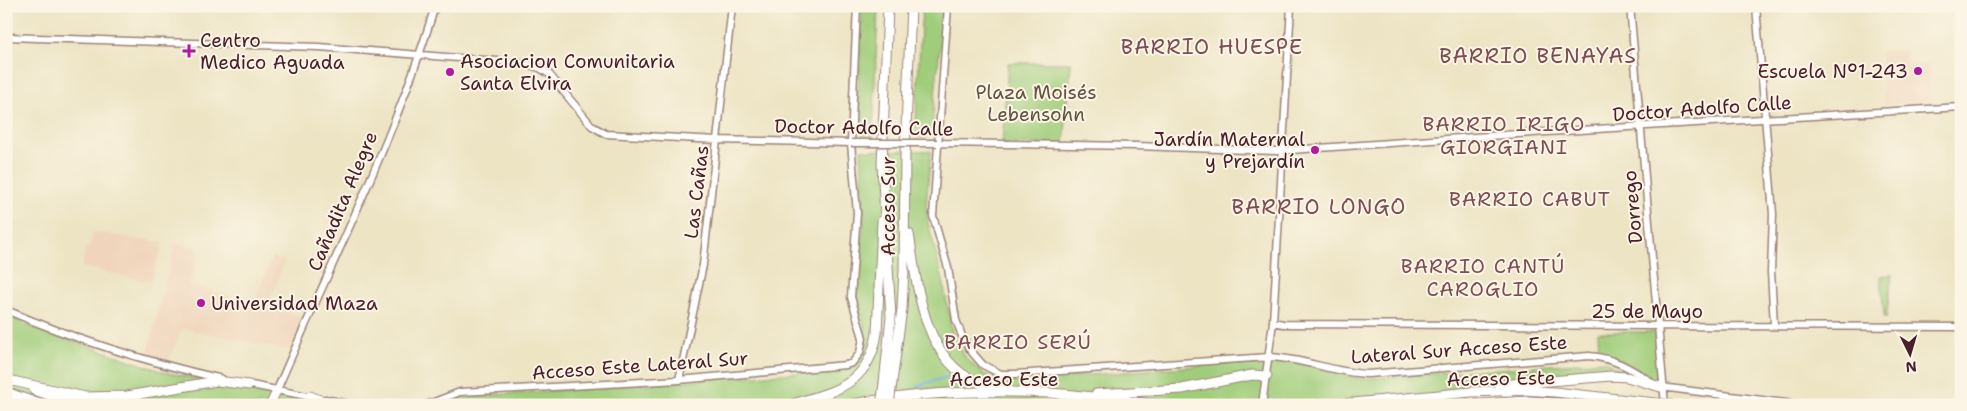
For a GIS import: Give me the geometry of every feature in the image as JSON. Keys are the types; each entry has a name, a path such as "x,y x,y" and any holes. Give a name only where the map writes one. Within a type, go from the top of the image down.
{"highway":[{"name":"Acceso Sur","path":"888,6 883,155 891,307 889,405"},
{"name":"Acceso Sur","path":"881,405 888,382 902,309 906,209 905,154 912,6"},
{"path":"790,405 847,385 862,372 875,348 879,245 884,196"},
{"path":"906,209 922,302 930,330 945,358 957,370 978,383 1050,393"},
{"path":"1076,395 1182,389 1252,375 1267,376"},
{"path":"1442,396 1502,385 1612,376 1627,377 1664,388"},
{"path":"7,379 84,397 96,398 127,396 217,381 249,385"},
{"path":"7,379 79,405"},
{"name":"Acceso Este","path":"1331,405 1522,390 1672,405"},
{"name":"Acceso Este","path":"848,405 967,393 1050,393 1159,405"},
{"path":"11,394 28,405"},
{"path":"11,394 42,405"},
{"path":"310,396 332,405"},
{"name":"Acceso Este","path":"1468,405 1521,401 1581,405"},
{"name":"Acceso Este","path":"980,405 1029,405"}],"main road":[{"name":"Cañadita Alegre","path":"270,405 277,390"}],"street":[{"name":"Cañadita Alegre","path":"277,390 361,202 420,54 435,6"},
{"name":"Las Cañas","path":"679,380 700,284 732,6"},
{"path":"851,143 857,6"},
{"path":"937,144 948,6"},
{"path":"1262,405 1273,322 1291,6"},
{"name":"Dorrego","path":"1630,6 1665,405"},
{"path":"1756,6 1773,214 1771,272 1774,325"},
{"name":"Doctor Adolfo Calle","path":"6,37 319,47 522,63 540,68 555,80 592,126 606,134 718,140 1136,146 1283,151 1961,107"},
{"name":"Acceso Este Lateral Sur","path":"426,405 460,392 679,380 846,365 857,358 862,347 863,338 851,296 858,213 851,143"},
{"name":"Lateral Sur Acceso Este","path":"937,144 933,216 948,268 956,320 970,350 983,365 1001,374 1269,357 1295,359 1339,371 1368,374 1572,357 1599,357 1621,363 1664,388"},
{"path":"6,310 71,336 158,364 249,385 353,405"},
{"name":"25 de Mayo","path":"1273,322 1283,324 1348,325 1961,327"},
{"path":"1664,388 1802,405"}],"shaded area":[{"path":"1905,50 1906,65 1929,64 1931,101 1884,104 1881,51"},
{"path":"93,232 163,243 151,282 82,267 85,248 90,247"},
{"name":"Universidad Maza","path":"175,243 198,248 190,286 231,296 230,301 253,306 272,257 285,260 267,308 307,318 291,351 182,328 169,361 147,356"}],"green space":[{"path":"862,6 878,6 873,137 863,136 859,129 857,116"},
{"path":"922,6 944,6 932,125 929,135 925,138 915,138"},
{"name":"Plaza Moisés Lebensohn","path":"1008,63 1071,63 1064,144 1002,144"},
{"path":"861,150 931,151 926,207 928,223 943,281 952,332 965,357 983,374 1006,382 1267,360 1295,361 1360,379 1605,361 1624,372 1463,384 1465,405 436,405 453,398 850,369 859,362 866,346 864,325 858,306 857,294 864,219"},
{"path":"1892,275 1886,319 1884,317 1881,276"},
{"path":"6,315 24,324 164,372 331,405 6,405"},
{"path":"1598,332 1654,332 1656,335 1658,379 1653,380 1634,367 1614,357 1599,354"}],"waterway":[{"path":"917,386 950,376"}],"place":[{"name":"Centro Medico Aguada","path":"189,51"},
{"name":"Escuela N°1-243","path":"1918,71"},
{"name":"Asociacion Comunitaria Santa Elvira","path":"450,72"},
{"name":"Jardín Maternal y Prejardín","path":"1315,150"},
{"name":"Universidad Maza","path":"201,303"}],"district":[{"name":"BARRIO HUESPE","path":"1212,47"},
{"name":"BARRIO BENAYAS","path":"1538,56"},
{"name":"BARRIO IRIGO GIORGIANI","path":"1504,136"},
{"name":"BARRIO CABUT","path":"1530,199"},
{"name":"BARRIO LONGO","path":"1319,207"},
{"name":"BARRIO CANTÚ CAROGLIO","path":"1483,278"},
{"name":"BARRIO SERÚ","path":"1018,342"}]}
